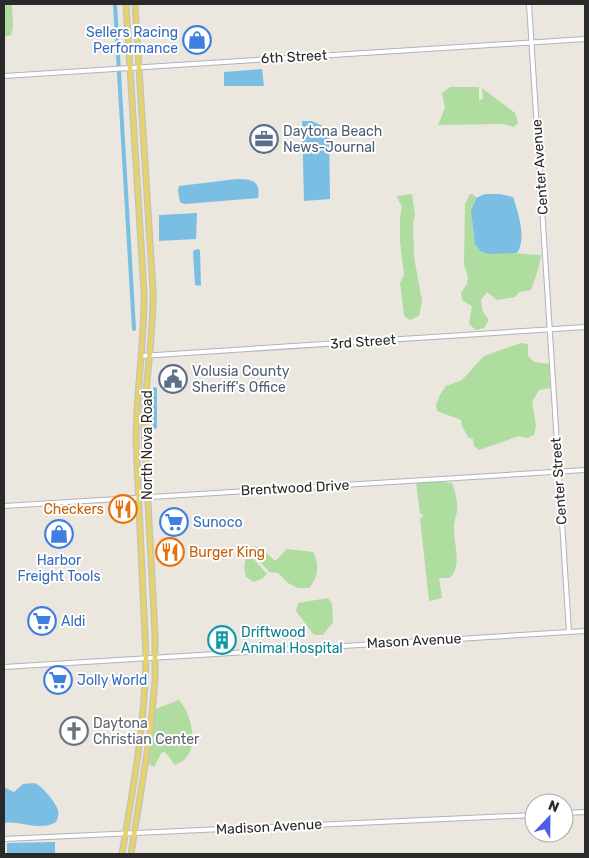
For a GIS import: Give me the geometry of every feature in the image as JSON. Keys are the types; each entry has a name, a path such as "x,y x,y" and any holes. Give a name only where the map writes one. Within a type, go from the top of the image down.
{"main road":[{"name":"North Nova Road","path":"122,854 142,726 146,657 136,422 144,297 126,4"},
{"name":"North Nova Road","path":"131,854 152,718 155,657 145,412 153,290 134,4"},
{"path":"141,548 146,552 151,564"}],"street":[{"name":"Center Avenue","path":"529,4 550,330"},
{"name":"6th Street","path":"4,76 585,39"},
{"name":"3rd Street","path":"141,356 585,327"},
{"name":"Center Street","path":"550,330 569,632"},
{"name":"Brentwood Drive","path":"4,506 585,470"},
{"name":"Mason Avenue","path":"4,667 585,631"},
{"name":"Madison Avenue","path":"4,839 524,815"}],"green space":[{"path":"4,4 12,4 13,26 11,35 4,37"},
{"path":"450,87 479,87 479,100 483,99 482,88 515,113 518,123 514,127 503,124 438,125 445,108 442,93"},
{"path":"412,194 415,215 413,222 414,257 422,301 419,316 410,320 404,316 400,283 404,275 400,241 402,207 397,196"},
{"path":"470,194 476,197 472,220 479,250 487,253 541,255 531,290 519,292 515,297 497,300 487,292 481,300 483,312 489,320 484,328 476,330 469,324 472,306 462,300 461,293 467,284 468,277 464,264 465,204"},
{"path":"521,343 528,344 528,356 534,362 549,364 550,388 539,390 532,402 536,426 534,435 527,438 519,436 479,450 474,446 473,439 468,437 461,420 437,411 436,405 446,386 462,380 484,356"},
{"path":"416,482 452,483 454,489 457,500 454,532 457,560 454,572 450,578 439,578 442,598 429,601 420,518 423,517 423,514 420,514"},
{"path":"254,546 264,550 275,561 287,549 313,552 317,562 317,571 312,584 309,588 298,588 288,583 278,573 269,572 251,551"},
{"path":"249,554 267,574 254,582 246,577 245,574 245,562"},
{"path":"328,598 332,603 333,622 323,635 314,635 296,611 298,603"},
{"path":"179,700 190,721 192,746 184,760 175,765 166,753 162,752 154,767 149,764 155,709"}],"water":[{"path":"262,69 264,86 224,86 224,72"},
{"path":"302,121 312,121 329,129 330,199 304,201"},
{"path":"237,179 254,182 259,192 258,198 184,204 180,202 179,186"},
{"path":"485,194 500,194 513,197 521,233 520,247 517,253 488,254 480,251 475,244 471,211 476,198"},
{"path":"197,213 196,239 159,241 159,215"},
{"path":"199,249 201,286 195,285 193,252"},
{"path":"34,783 44,790 57,807 56,822 43,826 4,823 4,787 14,792 23,784"},
{"path":"55,842 55,854 7,854 7,843"}],"waterway":[{"path":"115,4 134,329"},
{"path":"155,389 155,427"}],"place":[{"name":"Sellers Racing Performance","path":"197,40"},
{"name":"Daytona Beach News-Journal","path":"264,139"},
{"name":"Volusia County Sheriff's Office","path":"173,379"},
{"name":"Checkers","path":"123,509"},
{"name":"Sunoco","path":"174,522"},
{"name":"Harbor Freight Tools","path":"59,534"},
{"name":"Burger King","path":"170,552"},
{"name":"Aldi","path":"42,621"},
{"name":"Driftwood Animal Hospital","path":"222,640"},
{"name":"Jolly World","path":"58,680"},
{"name":"Daytona Christian Center","path":"74,731"}]}
